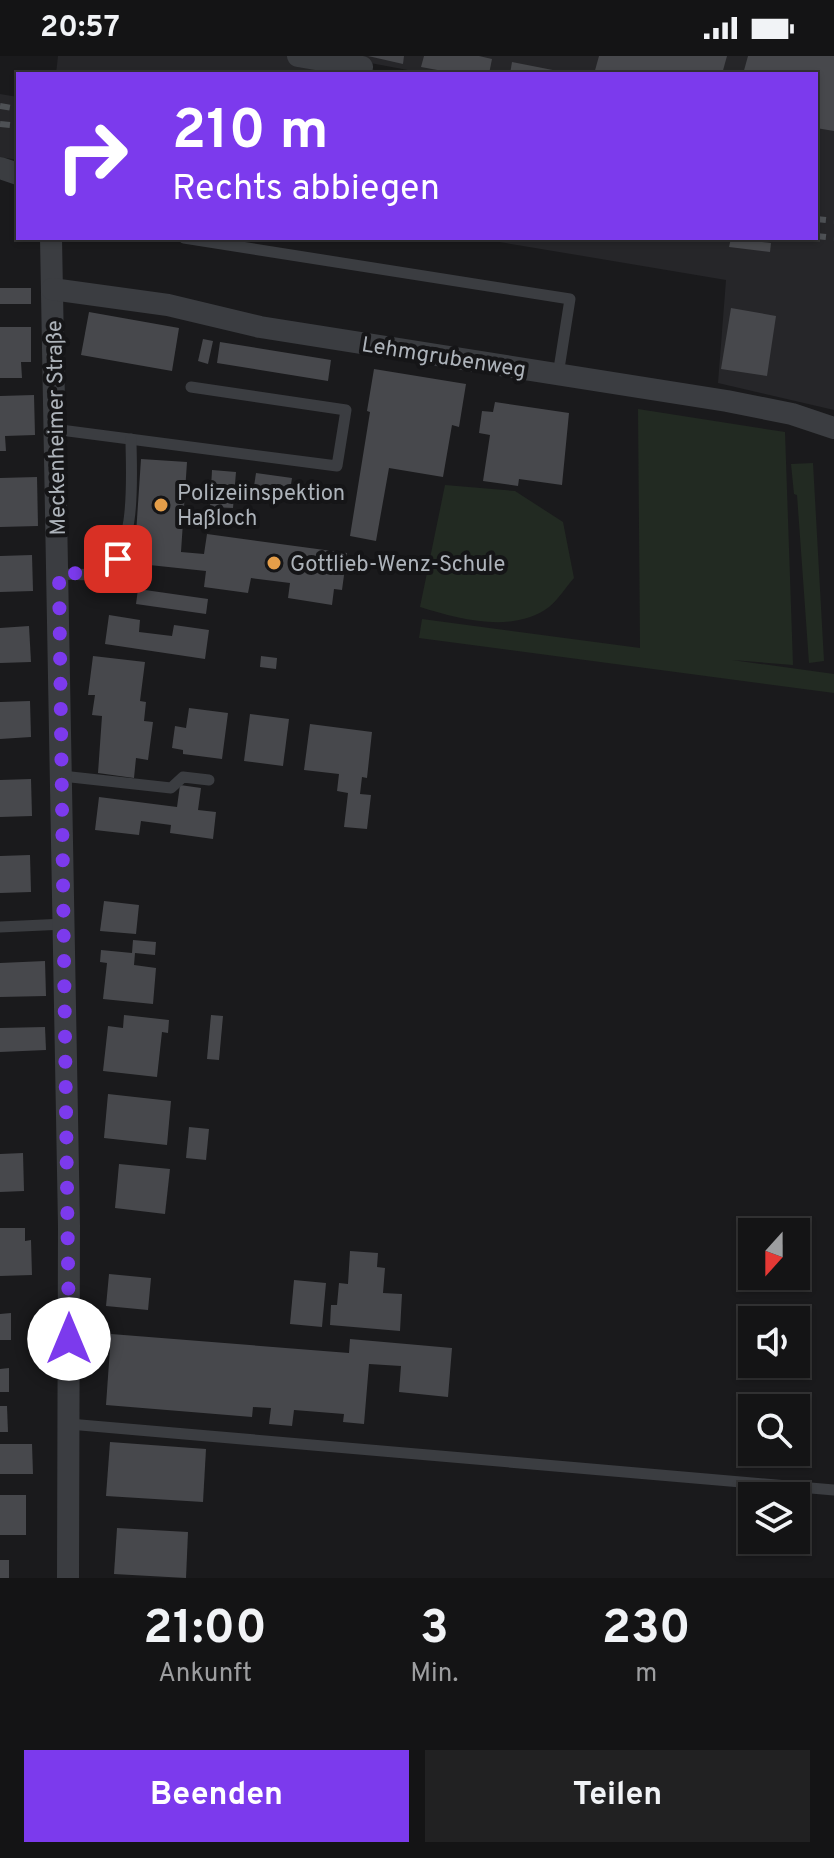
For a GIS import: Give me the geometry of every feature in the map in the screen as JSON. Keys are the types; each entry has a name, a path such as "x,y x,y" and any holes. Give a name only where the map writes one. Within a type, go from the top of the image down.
{"street":[{"path":"298,56 362,67"},
{"name":"Meckenheimer Straße","path":"51,240 52,429 59,574 65,924 68,1578"},
{"name":"Lehmgrubenweg","path":"52,289 168,305 260,327 727,401 792,414 834,428"}],"lane":[{"path":"197,240 570,299 558,375"},
{"path":"52,429 337,466 346,410 191,387"},
{"path":"59,574 102,572 118,559 126,539 131,439"},
{"path":"62,776 171,788 183,777 209,780"},
{"path":"0,927 65,924"},
{"path":"69,1424 834,1490"}],"shaded area":[{"path":"58,56 315,56 383,72 56,72"},
{"path":"333,56 834,56 834,410 718,383 726,280 488,240 818,240 818,72 418,72"},
{"path":"0,94 16,97 16,160 0,157"},
{"path":"638,409 785,432 793,665 732,660 834,674 834,693 419,638 422,619 640,648"},
{"path":"813,463 824,661 809,663 797,495 794,494 791,464"},
{"path":"445,485 515,491 563,522 574,578 549,607 519,620 486,622 420,607"}],"building":[{"path":"368,56 404,56 403,64"},
{"path":"424,56 479,56 492,59 489,72 448,72 421,67"},
{"path":"599,56 727,56 723,72 595,72"},
{"path":"748,56 834,56 834,131 818,128 818,72 744,72"},
{"path":"512,62 563,72 510,72"},
{"path":"731,240 771,243 770,252 729,247"},
{"path":"0,288 31,288 31,304 0,304"},
{"path":"731,308 776,316 767,376 721,369"},
{"path":"89,312 179,328 172,371 81,355"},
{"path":"0,327 31,327 31,362 21,362 22,378 0,378"},
{"path":"203,339 213,341 208,364 198,361"},
{"path":"220,342 331,360 328,381 217,363"},
{"path":"374,369 466,384 459,427 452,425 443,477 389,468 376,541 350,536"},
{"path":"34,395 35,435 5,436 6,451 0,451 0,396"},
{"path":"495,402 569,413 562,485 519,479 518,486 483,481 490,435 479,433 482,411 493,412"},
{"path":"141,459 187,462 181,552 204,554 207,534 347,553 342,590 334,589 332,605 288,598 290,583 251,578 248,593 204,587 206,571 140,564 141,549 135,549"},
{"path":"212,470 236,472 233,508 210,507"},
{"path":"256,473 292,478 289,498 253,493"},
{"path":"37,477 38,526 0,527 0,478"},
{"path":"32,555 33,591 0,592 0,556"},
{"path":"138,589 208,599 206,614 136,604"},
{"path":"109,615 140,620 139,632 172,636 174,625 209,630 205,659 105,644"},
{"path":"29,626 31,662 0,663 0,628"},
{"path":"93,656 145,662 140,701 146,702 144,721 153,722 148,760 136,758 134,778 98,773 102,716 92,715 95,695 88,695"},
{"path":"261,656 277,658 276,669 260,667"},
{"path":"30,701 31,737 0,739 0,702"},
{"path":"189,708 228,713 222,759 183,754 183,750 172,748 175,726 186,728"},
{"path":"250,714 289,719 283,766 244,761"},
{"path":"310,724 372,732 367,778 362,777 360,794 371,795 367,829 344,827 348,793 337,791 339,774 304,770"},
{"path":"31,779 32,816 0,817 0,780"},
{"path":"180,785 201,788 198,810 216,812 213,839 170,833 171,825 141,821 139,835 95,830 99,797 177,807"},
{"path":"30,855 31,892 0,893 0,856"},
{"path":"104,901 139,905 136,934 100,931"},
{"path":"133,940 156,942 155,955 135,953 134,965 156,968 153,1004 103,999 107,963 100,962 101,950 132,953"},
{"path":"45,961 46,996 0,997 0,963"},
{"path":"124,1015 169,1020 168,1033 162,1032 157,1077 103,1071 108,1026 123,1028"},
{"path":"211,1015 223,1016 219,1060 207,1059"},
{"path":"45,1027 46,1050 0,1052 0,1028"},
{"path":"108,1094 171,1101 167,1145 104,1138"},
{"path":"189,1127 209,1129 206,1160 186,1158"},
{"path":"23,1153 24,1191 0,1192 0,1154"},
{"path":"119,1164 170,1169 165,1214 115,1208"},
{"path":"0,1228 25,1228 25,1241 31,1240 32,1275 0,1276"},
{"path":"350,1251 378,1253 377,1267 385,1268 383,1293 402,1294 400,1331 330,1325 331,1305 337,1305 339,1283 348,1284"},
{"path":"109,1274 151,1278 148,1310 106,1306"},
{"path":"294,1280 326,1283 322,1327 290,1324"},
{"path":"11,1313 11,1340 0,1340 0,1314"},
{"path":"111,1334 349,1353 350,1339 452,1348 448,1397 399,1392 401,1366 369,1364 364,1424 343,1422 344,1414 294,1410 292,1426 269,1424 271,1408 253,1407 252,1417 106,1405"},
{"path":"9,1368 9,1392 0,1392 0,1369"},
{"path":"0,1406 7,1406 8,1432 0,1432"},
{"path":"110,1442 206,1449 203,1502 106,1496"},
{"path":"0,1444 32,1444 33,1474 0,1474"},
{"path":"0,1495 26,1495 26,1535 0,1535"},
{"path":"117,1528 188,1532 186,1578 114,1574"},
{"path":"0,1560 9,1560 9,1578 0,1578"}],"railway":[{"path":"0,106 16,109"},
{"path":"0,124 16,126"},
{"path":"818,219 834,221"},
{"path":"818,236 834,238"}],"place":[{"name":"Polizeiinspektion Haßloch","path":"161,505"},
{"name":"Gottlieb-Wenz-Schule","path":"274,563"}],"route":[{"path":"69,1339 59,574 102,572 118,559"}]}
